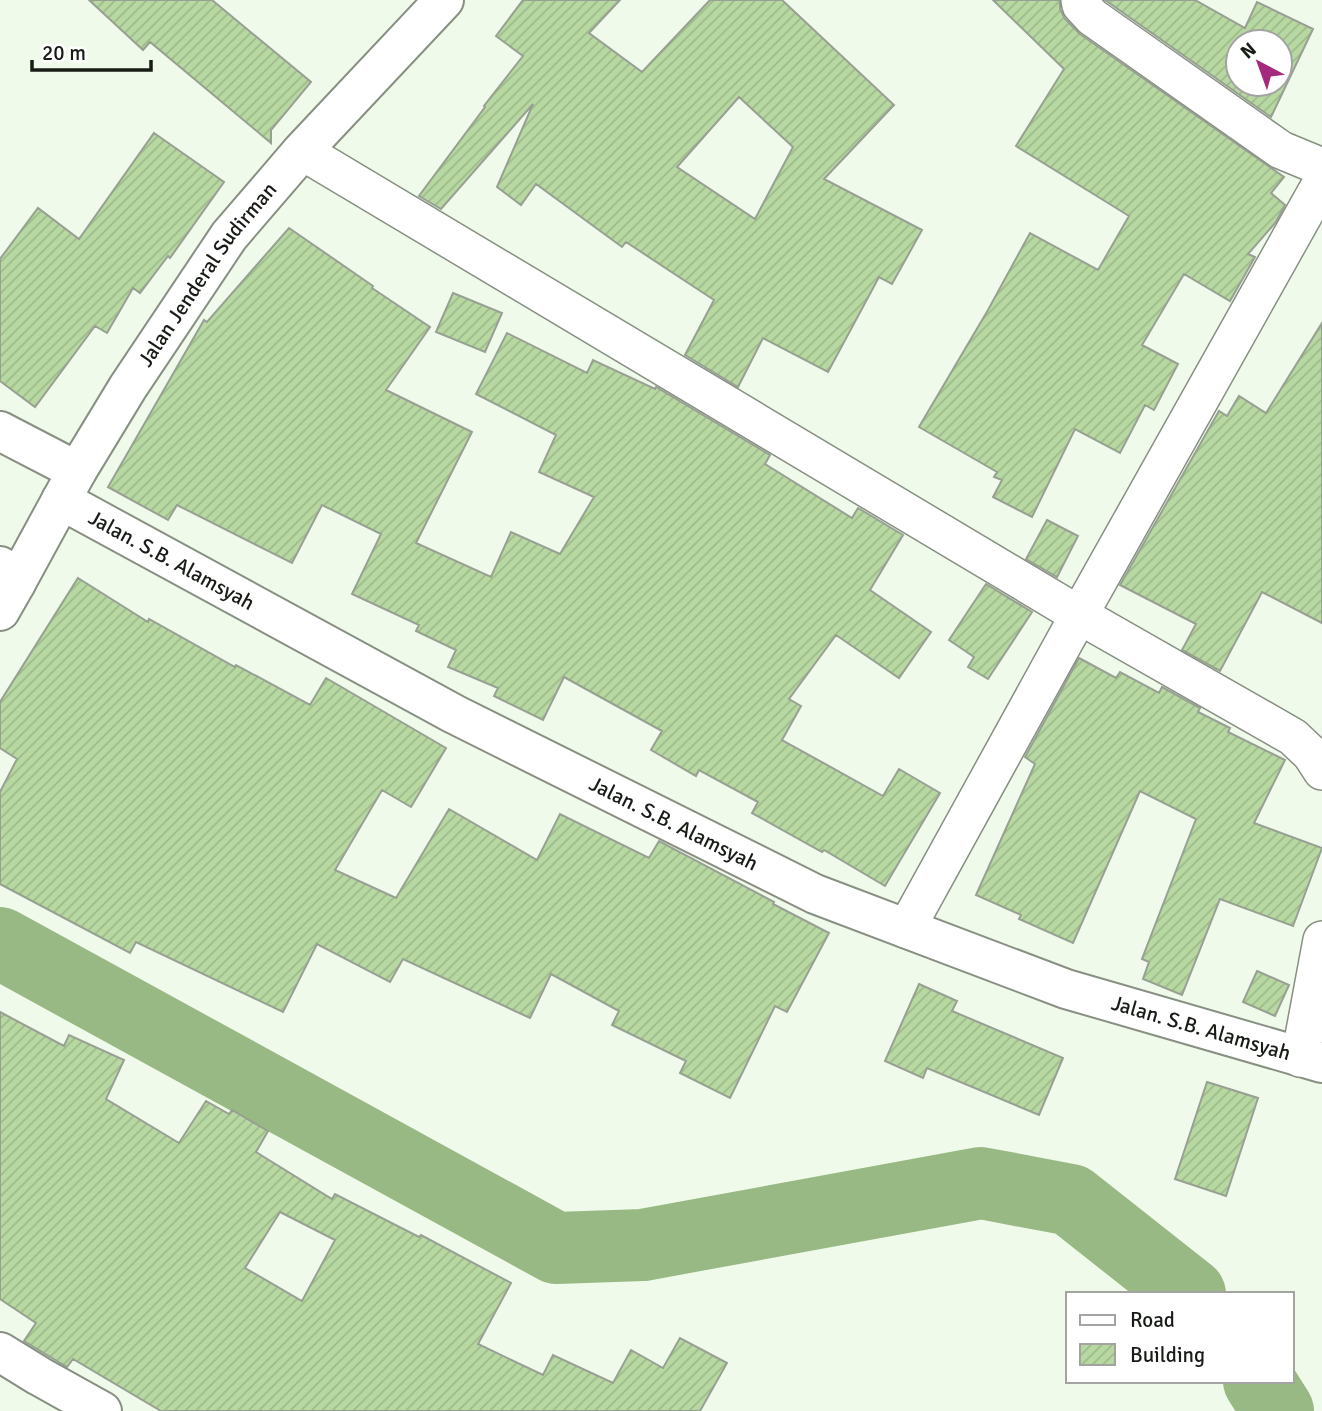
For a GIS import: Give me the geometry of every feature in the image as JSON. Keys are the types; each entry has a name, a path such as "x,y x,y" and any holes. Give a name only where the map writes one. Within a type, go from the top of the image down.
{"street":[{"name":"Jalan Jenderal Sudirman","path":"5,587 128,387 229,236 302,151 443,0"},
{"path":"1080,0 1092,17 1281,150 1322,167"},
{"path":"302,151 1079,615 1293,737 1311,754 1322,771"},
{"path":"906,929 1322,182"},
{"name":"Jalan. S.B. Alamsyah","path":"0,430 69,486 454,714 815,894 1066,989 1311,1060"},
{"path":"1311,1060 1322,940"},
{"path":"0,1352 102,1411"}],"building":[{"path":"89,0 212,0 311,82 271,130 271,143 150,42 143,50"},
{"path":"523,0 620,0 589,33 642,72 710,0 782,0 894,105 824,179 922,230 892,284 879,277 828,372 763,338 738,387 685,355 714,300 626,242 622,247 536,184 521,205 497,187 533,104 441,209 419,196 523,56 496,36","holes":["739,97 793,147 755,219 677,167"]},
{"path":"993,0 1060,0 1060,9 1065,19 1080,34 1284,177 1271,193 1285,205 1276,222 1248,254 1255,257 1230,301 1184,274 1142,345 1178,364 1154,410 1145,405 1120,453 1075,429 1032,517 993,497 1002,480 994,477 997,472 919,427 1030,233 1098,270 1129,216 1016,146 1064,69"},
{"path":"1105,0 1195,0 1245,28 1224,28 1224,84"},
{"path":"1257,2 1313,29 1294,69 1294,28 1245,28"},
{"path":"1244,98 1280,98 1271,117"},
{"path":"154,133 224,182 170,258 168,256 140,293 133,288 107,333 95,326 35,407 0,381 0,259 38,208 79,239"},
{"path":"289,228 430,327 386,390 472,432 416,543 491,577 511,532 560,554 594,497 539,472 556,435 476,394 507,333 587,373 593,360 655,389 656,387 770,455 765,464 852,518 858,508 903,535 870,590 931,632 899,678 836,635 789,699 801,706 782,740 883,796 899,769 940,793 885,886 824,850 822,852 752,813 758,802 699,770 696,776 651,750 662,731 564,677 543,720 494,696 498,688 448,667 456,650 416,631 419,625 352,594 381,534 322,505 292,563 177,505 168,520 108,487 204,320 207,322"},
{"path":"453,293 502,313 485,352 436,332"},
{"path":"1322,323 1322,623 1262,592 1220,671 1182,650 1196,624 1120,585 1219,411 1227,416 1239,396 1266,413"},
{"path":"1047,520 1078,536 1057,577 1026,559"},
{"path":"78,578 148,622 149,619 310,705 326,678 446,748 411,807 382,790 335,870 396,898 449,809 537,860 560,814 649,858 659,841 829,933 787,1012 775,1006 730,1098 680,1073 686,1061 612,1025 619,1011 551,974 530,1018 403,959 390,982 317,944 283,1012 136,942 130,953 0,884 0,792 17,759 0,748 0,702"},
{"path":"986,584 1032,612 988,679 968,667 974,657 949,640"},
{"path":"1079,658 1116,678 1120,672 1159,693 1162,687 1200,708 1198,712 1230,728 1228,732 1285,760 1254,823 1322,848 1293,926 1220,899 1182,995 1143,979 1149,962 1142,959 1196,819 1140,791 1073,943 1019,919 1021,915 976,895 1035,764 1025,757"},
{"path":"1257,971 1289,985 1275,1016 1243,1002"},
{"path":"919,984 957,1001 952,1011 1063,1058 1039,1115 927,1068 923,1078 885,1061"},
{"path":"0,1012 64,1046 69,1035 124,1060 106,1099 179,1143 206,1101 229,1114 232,1110 268,1131 256,1152 332,1199 335,1194 419,1237 421,1235 511,1283 478,1344 543,1375 553,1355 613,1383 631,1350 663,1368 680,1338 727,1363 700,1411 161,1411 73,1359 67,1367 24,1341 36,1323 0,1299","holes":["280,1212 335,1240 302,1301 245,1268"]},
{"path":"1207,1082 1258,1098 1226,1196 1175,1179"}],"waterway":[{"path":"0,943 556,1248 643,1245 981,1183 1071,1200 1187,1292"},
{"path":"1260,1383 1278,1411"}]}
